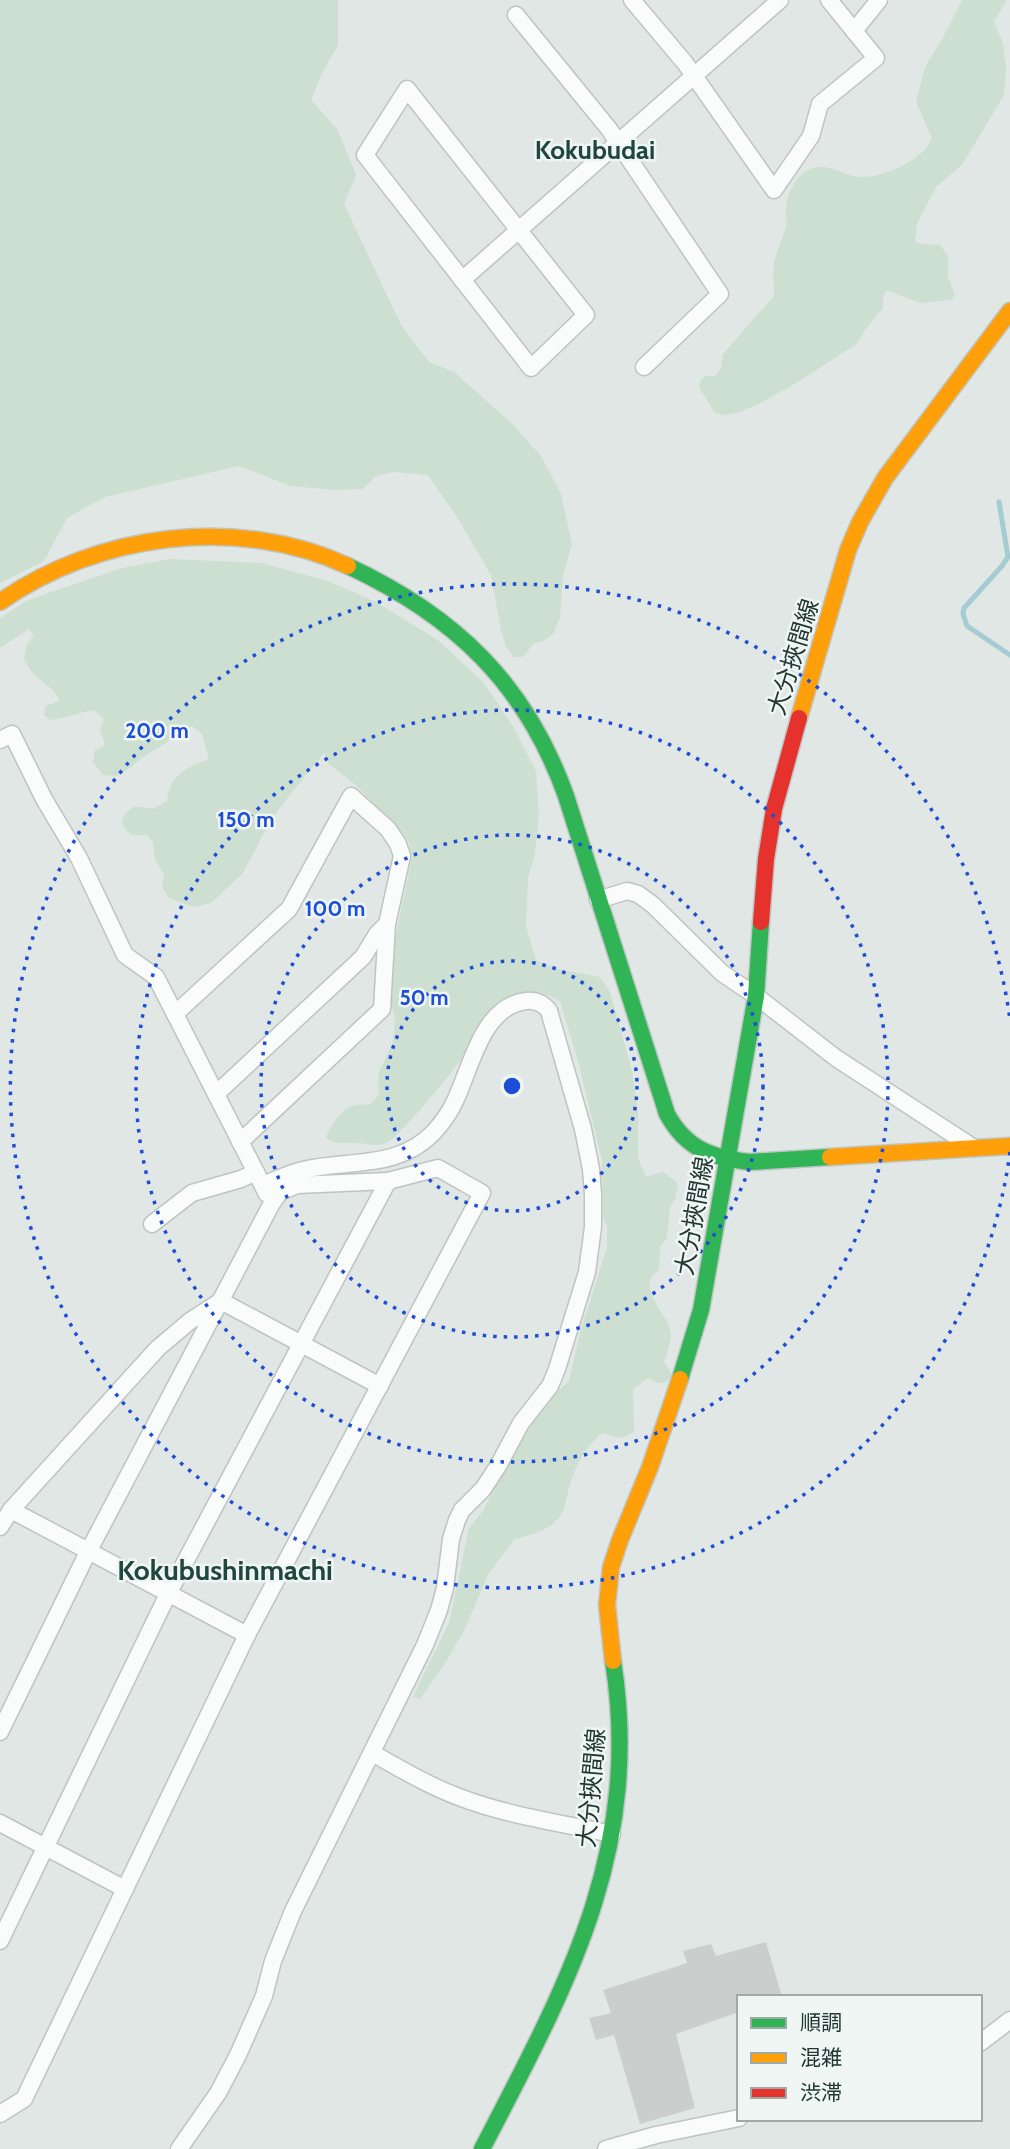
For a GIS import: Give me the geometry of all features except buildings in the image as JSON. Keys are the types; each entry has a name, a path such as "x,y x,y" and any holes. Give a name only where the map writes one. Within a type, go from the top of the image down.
{"main road":[{"name":"大分挾間線","path":"482,2149 573,1968 601,1889 612,1834 620,1771 617,1683 608,1615 607,1583 617,1550 651,1467 695,1332 756,996 766,859 774,809 788,755 851,542 867,508 885,478 1010,311"},
{"path":"0,602 46,574 92,556 138,544 177,539 230,538 277,543 331,559 365,573 417,603 451,628 496,673 534,724 552,758 671,1124 682,1139 701,1152 727,1160 760,1162 1010,1146"}],"street":[{"path":"632,0 694,76 774,190 811,136 820,104 876,58 829,0"},
{"path":"462,280 780,0"},
{"path":"854,31 879,0"},
{"path":"516,15 618,143 720,294 644,367"},
{"path":"407,89 519,230 586,316 531,368 365,155 407,89"},
{"path":"0,740 12,734 44,799 79,858 125,955 156,977 272,1203"},
{"path":"175,1014 289,909 351,796 388,829 402,856 387,924 382,1009 240,1142"},
{"path":"598,900 627,891 638,894 653,905 722,973 836,1058 974,1148"},
{"path":"216,1094 363,957 377,934 387,924"},
{"path":"152,1224 192,1193 241,1179 259,1179 304,1169 391,1157 415,1148 433,1133 448,1114 481,1039 496,1016 509,1005 531,1001 539,1002 549,1010 583,1129 591,1170 593,1227 586,1279 550,1386 521,1423 480,1493 462,1510 457,1520 451,1539 445,1588 436,1619 411,1675 293,1911 273,1961 264,1996 238,2055 218,2094 179,2149"},
{"path":"0,1732 88,1552 280,1192 297,1185 388,1181 438,1168 482,1193 247,1635 24,2099 4,2107"},
{"path":"0,1941 167,1594 388,1181"},
{"path":"221,1301 380,1386"},
{"path":"0,1527 11,1510 158,1348 190,1321 221,1301"},
{"path":"11,1510 247,1635"},
{"path":"372,1753 424,1781 473,1802 612,1834"},
{"path":"0,1823 125,1889"},
{"path":"982,2041 1010,2020"},
{"path":"606,2149 656,2135 737,2118"}],"green space":[{"path":"0,0 338,0 338,45 311,100 338,130 356,175 344,204 401,325 429,362 454,372 511,423 541,456 561,494 572,544 563,576 560,617 553,634 533,644 523,657 514,657 506,647 491,575 459,520 428,475 395,472 376,476 363,489 335,490 291,486 239,466 105,497 67,518 44,561 0,583"},
{"path":"962,0 1006,0 994,22 1003,43 1006,69 1004,95 962,165 936,187 917,224 915,242 940,245 948,256 948,277 955,295 951,300 920,303 886,290 883,308 857,344 756,405 726,415 715,413 699,387 701,379 716,376 723,354 774,296 774,263 786,227 786,206 793,185 800,176 815,167 869,177 891,171 921,154 932,138 916,102 925,67"},
{"path":"170,559 261,563 328,581 376,602 439,641 484,683 514,728 536,771 539,816 535,854 528,878 526,926 536,960 557,969 600,977 610,992 632,1071 638,1112 638,1158 646,1177 663,1172 678,1183 670,1208 667,1238 660,1247 659,1270 649,1285 671,1335 664,1363 670,1370 671,1379 660,1383 648,1378 633,1389 634,1431 622,1438 602,1433 597,1437 577,1465 558,1519 540,1531 514,1539 488,1575 464,1631 420,1699 413,1697 449,1623 469,1528 483,1511 514,1450 542,1406 569,1381 580,1333 607,1247 607,1226 603,1216 602,1160 560,1001 538,991 497,1005 488,1012 454,1069 417,1114 388,1142 376,1145 340,1143 326,1137 342,1112 361,1104 369,1105 379,1095 378,1075 393,1042 395,1017 389,998 391,959 412,858 409,842 357,786 329,764 324,753 273,816 243,873 211,903 193,907 169,898 162,887 164,874 155,860 153,842 147,835 134,835 126,831 122,822 125,814 134,806 153,809 167,801 172,784 181,773 209,759 202,734 192,726 126,771 116,776 103,775 93,762 95,750 105,745 100,730 104,719 94,710 50,720 44,715 45,706 60,701 54,691 34,675 24,659 27,644 34,635 29,629 0,648 0,618 28,600 122,568"}],"waterway":[{"path":"999,502 1008,557 964,608 963,614 967,626 1010,655"}],"traffic: fast":[{"path":"348,566 422,607 453,631 508,687 530,720 550,756 566,796 667,1114 674,1126 701,1150 724,1158 750,1162 830,1157"},
{"path":"680,1379 701,1310 756,996 761,922"},
{"path":"482,2149 542,2031 568,1973 590,1915 607,1856 617,1794 619,1730 613,1661"}],"traffic: slow":[{"path":"799,718 848,550 860,522 885,478 1010,311"},
{"path":"0,602 39,579 80,560 124,547 170,539 215,537 261,540 305,550 348,566"},
{"path":"830,1157 1010,1146"},
{"path":"613,1661 607,1605 611,1567 650,1467 680,1379"}],"traffic: jam":[{"path":"761,922 766,859 774,809 799,718"}],"district":[{"name":"Kokubudai","path":"595,150"},
{"name":"Kokubushinmachi","path":"225,1570"}]}
